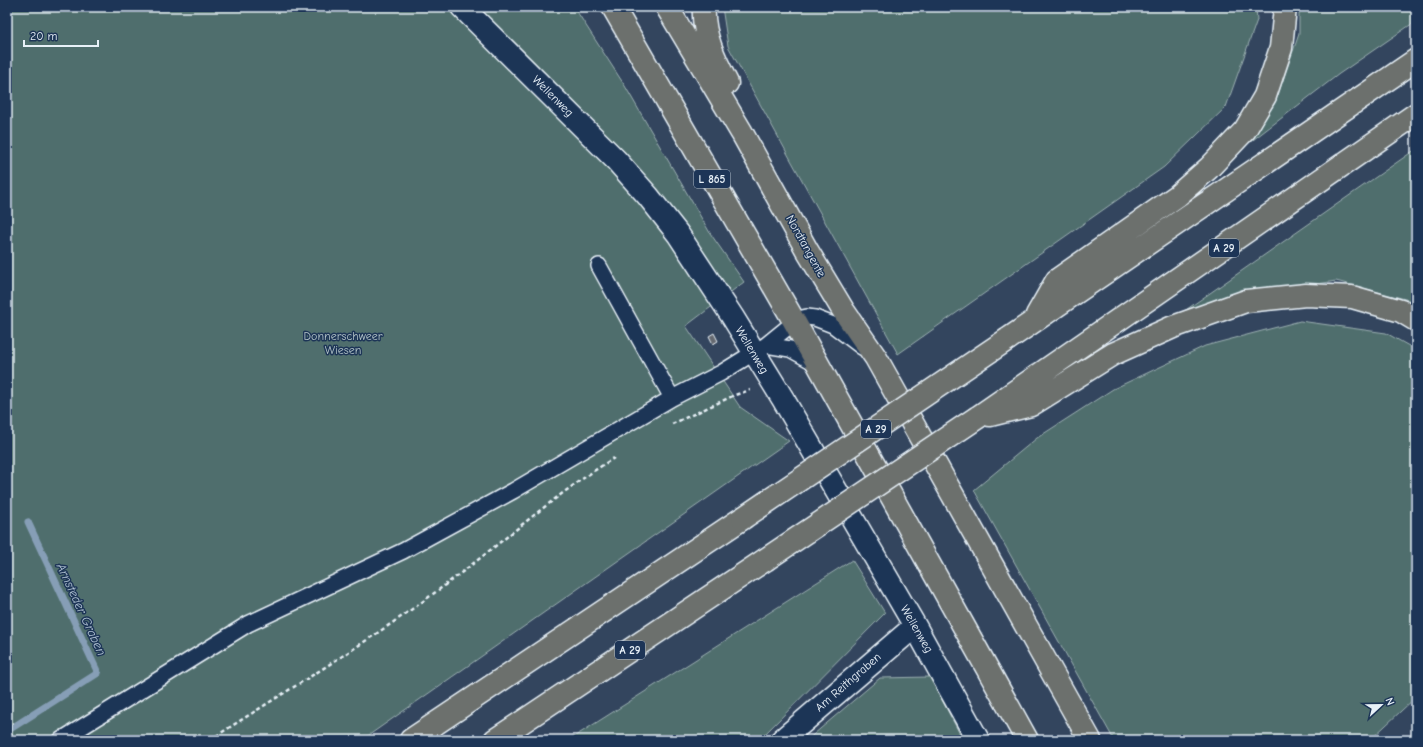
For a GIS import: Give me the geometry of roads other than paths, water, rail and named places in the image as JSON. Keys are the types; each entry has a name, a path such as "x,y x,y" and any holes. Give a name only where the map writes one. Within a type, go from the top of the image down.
{"highway":[{"name":"L 865","path":"613,7 794,321 1027,740"},
{"name":"Nordtangente","path":"667,7 742,133 808,252 843,310 876,358 948,484 1090,740"},
{"path":"704,7 708,38 716,62 736,100 742,133"},
{"path":"1034,321 1057,280 1177,196 1209,168 1245,130 1265,96 1281,48 1285,7"},
{"name":"A 29","path":"411,740 744,518 1416,60"},
{"name":"A 29","path":"495,740 978,418 1037,389 1416,114"},
{"path":"1037,389 1173,327 1246,301 1306,295 1352,298 1401,311 1416,320"}],"street":[{"name":"Wellenweg","path":"462,7 616,160 648,196 678,234 760,349 772,383 915,626 978,740"},
{"name":"Am Reithgraben","path":"782,740 915,626"}],"lane":[{"path":"599,266 672,398"},
{"path":"61,740 248,624 403,551 513,491 672,398 721,373 760,349 794,321 807,317 833,325 876,358"},
{"path":"760,349 790,349 818,364"}],"waterway":[{"name":"Arnsteder Graben","path":"7,731 98,673 28,522"}],"park label":[{"name":"Donnerschweer Wiesen","path":"343,343"}]}
